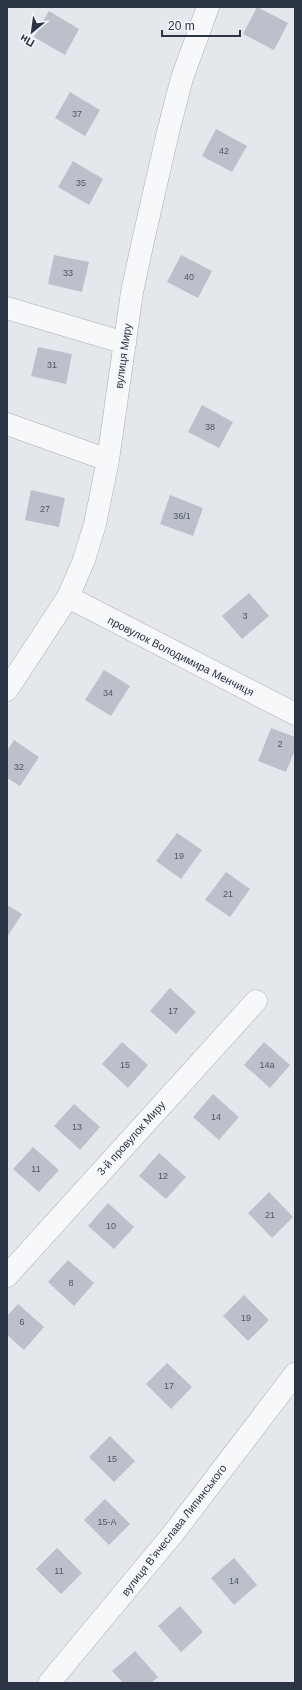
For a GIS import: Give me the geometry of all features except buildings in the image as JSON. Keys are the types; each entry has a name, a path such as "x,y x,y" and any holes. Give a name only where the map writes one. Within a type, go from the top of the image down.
{"street":[{"name":"вулиця Миру","path":"7,690 68,597 84,560 95,524 108,460 138,263 182,78 208,7"},
{"path":"7,308 125,343"},
{"path":"7,424 108,460"},
{"name":"провулок Володимира Менчиця","path":"68,597 295,714"},
{"name":"3-й провулок Миру","path":"7,1276 256,1001"},
{"name":"вулиця Вʼячеслава Липинського","path":"49,1683 172,1535 295,1374"}]}
